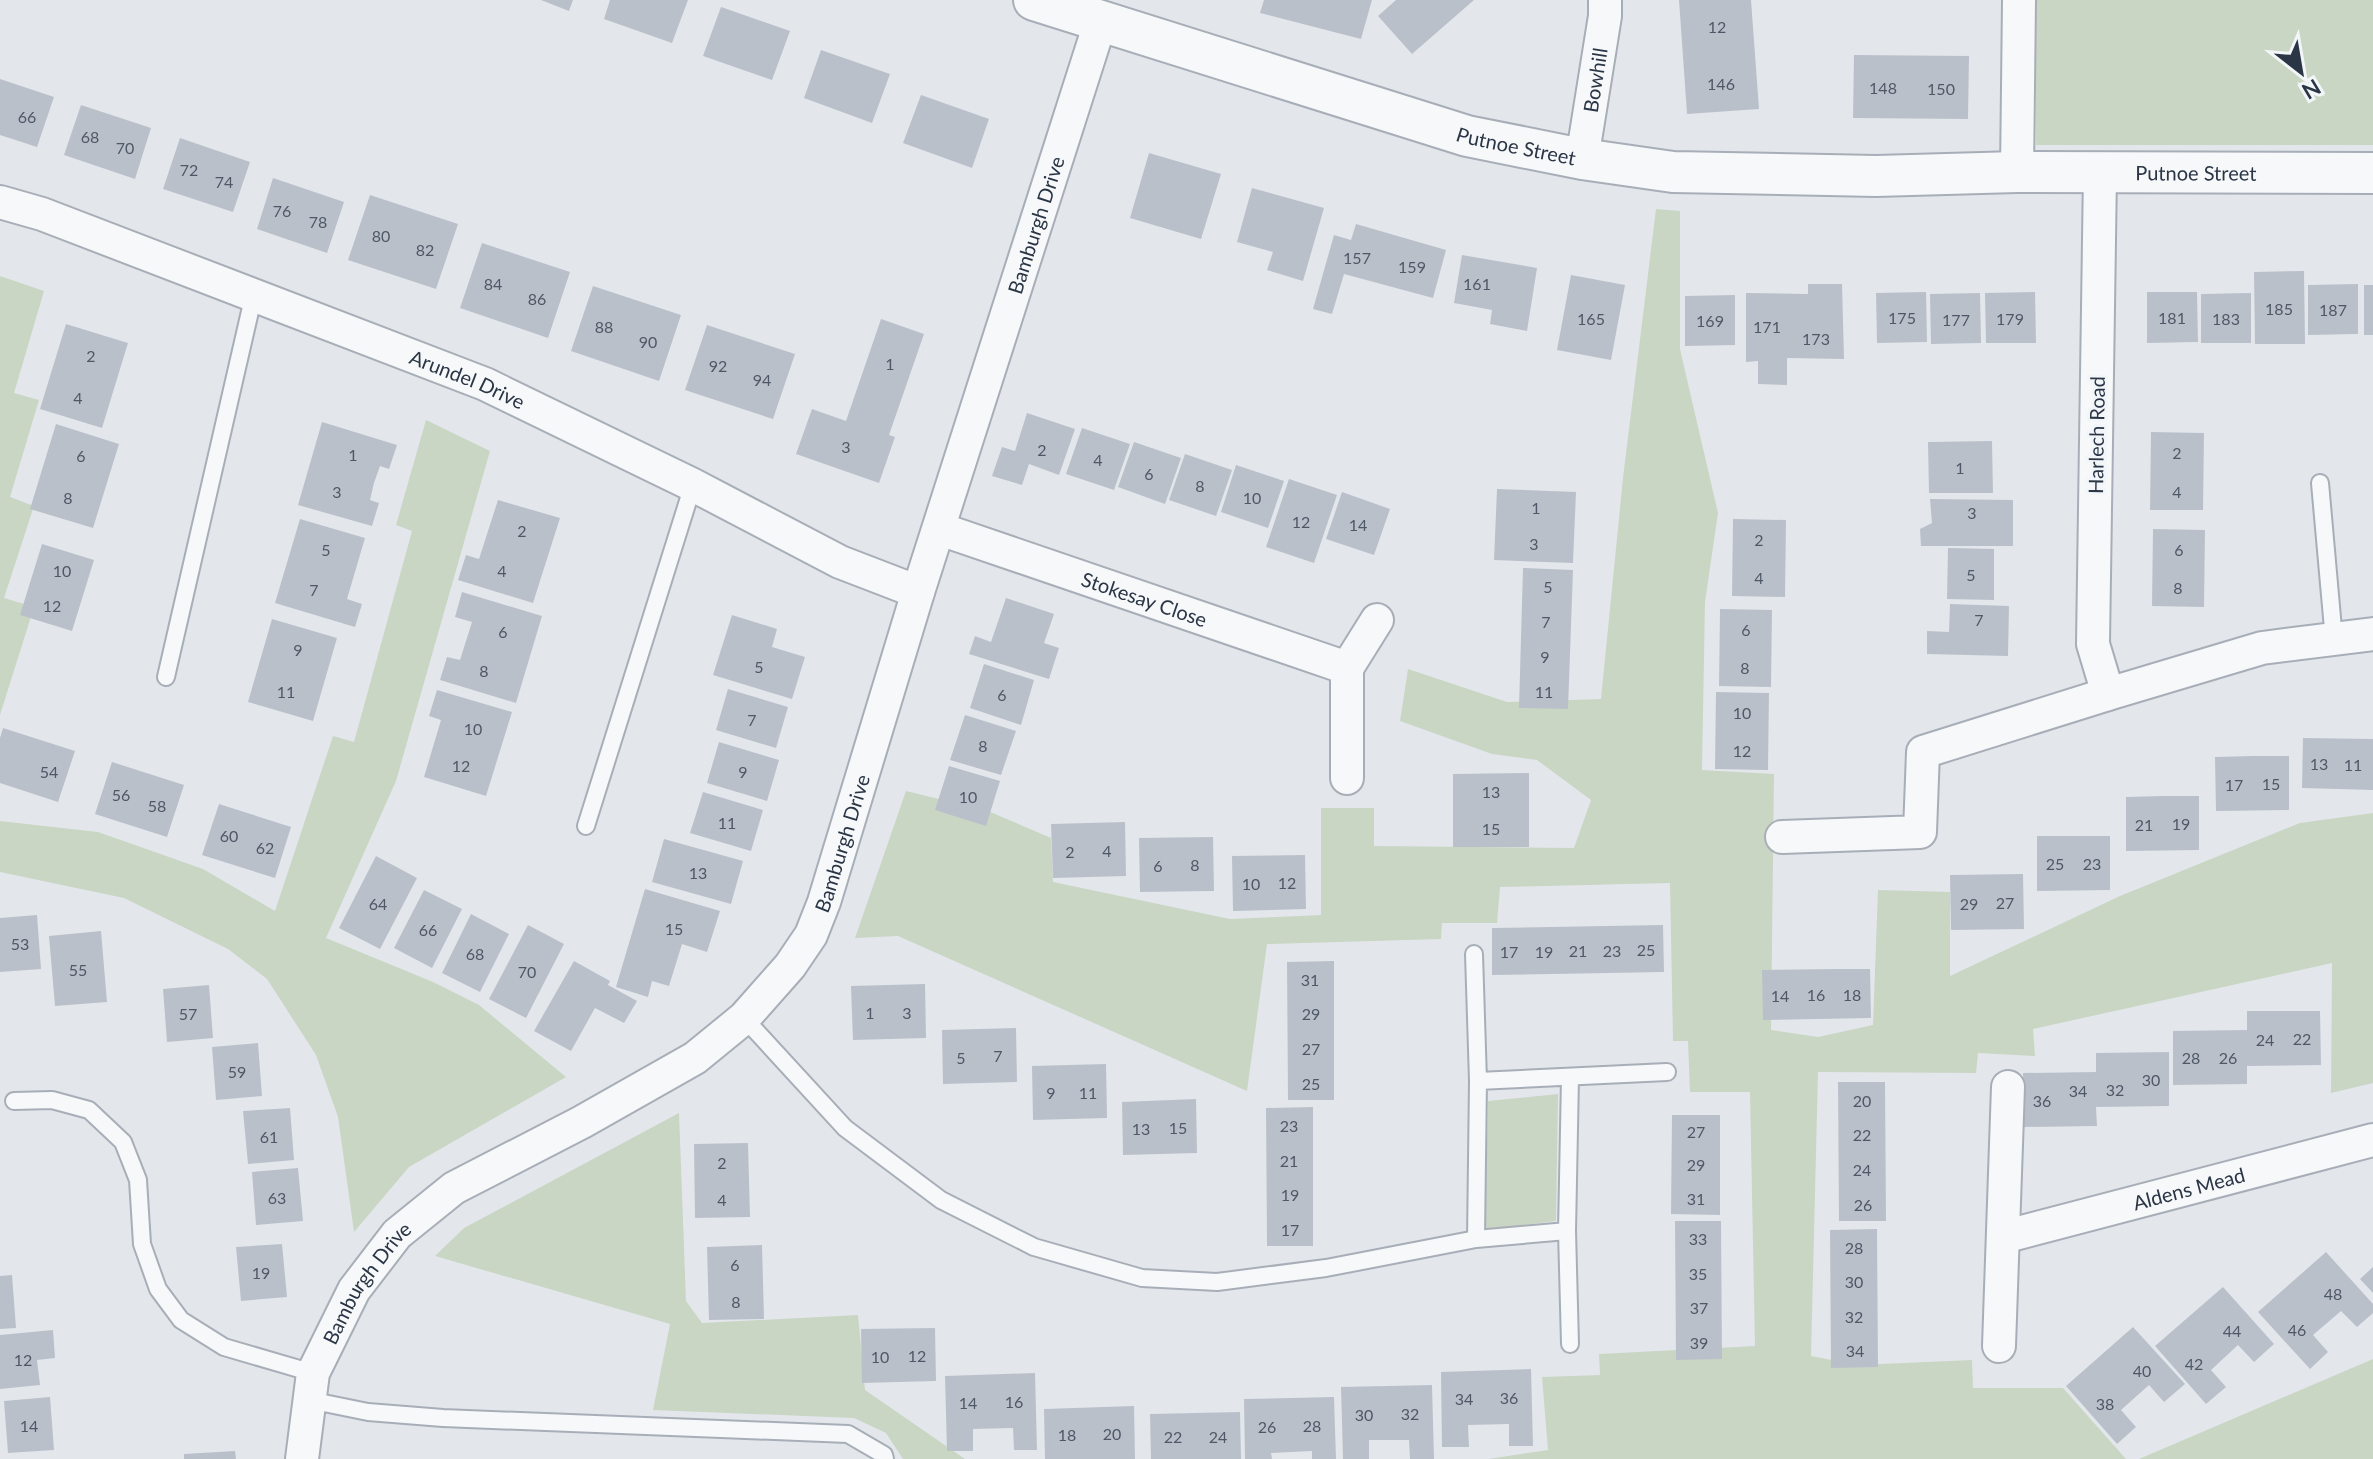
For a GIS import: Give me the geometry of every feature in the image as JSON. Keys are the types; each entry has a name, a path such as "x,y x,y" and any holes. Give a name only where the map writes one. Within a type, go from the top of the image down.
{"street":[{"name":"Putnoe Street","path":"1034,0 1467,136 1582,159 1673,172 1876,176 2017,172 2373,173"},
{"name":"Bowhill","path":"1582,159 1605,0"},
{"path":"2017,172 2019,0"},
{"name":"Bamburgh Drive","path":"302,1459 311,1386 354,1290 397,1234 454,1188 582,1122 695,1058 744,1018 790,966 811,935 824,902 918,592 1101,20"},
{"name":"Harlech Road","path":"2100,173 2093,644 2108,694"},
{"name":"Arundel Drive","path":"0,202 42,214 485,384 693,485 840,562 918,592"},
{"name":"Stokesay Close","path":"940,529 1347,668"},
{"path":"1347,778 1347,668 1377,620"},
{"path":"1782,837 1920,832 1923,752 2262,648 2373,634"},
{"path":"1999,1346 2008,1087"},
{"name":"Aldens Mead","path":"2003,1237 2373,1140"}],"lane":[{"path":"166,677 254,294"},
{"path":"2320,483 2334,640"},
{"path":"586,826 693,485"},
{"path":"1474,954 1478,1081 1476,1239"},
{"path":"744,1018 845,1128 941,1200 1034,1247 1142,1278 1217,1282 1326,1268 1476,1239 1567,1231"},
{"path":"1478,1081 1667,1072"},
{"path":"1570,1078 1567,1231 1570,1344"},
{"path":"14,1101 52,1100 89,1110 123,1142 138,1180 142,1244 158,1289 181,1320 224,1347 368,1412 443,1418 848,1434 884,1455 885,1459"}],"green space":[{"path":"2035,0 2373,0 2373,145 2036,145"},
{"path":"1656,209 1680,211 1680,349 1718,513 1705,602 1702,770 1774,774 1771,1030 1818,1037 1873,1025 1878,890 1950,892 1950,976 2120,896 2300,823 2373,813 2373,1083 2331,1093 2332,963 2033,1029 2035,1056 1978,1053 1976,1073 1818,1072 1811,1356 1857,1365 1972,1360 1973,1388 2063,1388 2126,1459 1488,1459 1548,1450 1542,1377 1600,1375 1599,1354 1755,1346 1750,1092 1690,1092 1688,1041 1673,1041 1670,883 1500,887 1497,923 1442,923 1441,939 1267,944 1247,1091 898,936 855,938 906,791 988,811 1051,838 1053,882 1230,919 1321,915 1321,808 1374,808 1374,846 1574,848 1591,800 1537,760 1492,754 1400,721 1408,669 1507,702 1601,699 1623,478"},
{"path":"0,276 44,291 14,393 39,400 10,497 34,506 4,598 34,607 0,715"},
{"path":"426,420 490,451 396,781 326,938 433,982 479,1005 566,1077 409,1167 354,1232 338,1117 316,1055 267,979 228,949 124,898 0,872 0,821 98,832 203,869 275,911 333,736 354,742 412,531 396,525"},
{"path":"1558,1094 1556,1221 1485,1230 1488,1101"},
{"path":"679,1113 686,1301 702,1323 858,1315 865,1390 965,1459 903,1459 886,1433 854,1418 653,1410 670,1324 435,1256 464,1228"},
{"path":"2373,1359 2373,1459 2139,1459"}],"building":[{"path":"541,0 573,0 569,11"},
{"path":"610,0 688,0 672,43 604,19"},
{"path":"1264,0 1372,0 1361,39 1260,13"},
{"path":"1396,0 1474,0 1412,54 1378,16"},
{"path":"1679,0 1751,0 1759,109 1687,114"},
{"path":"721,7 790,31 772,80 703,56"},
{"path":"821,50 890,74 872,123 804,98"},
{"path":"1854,55 1969,56 1968,119 1853,118"},
{"path":"0,79 54,97 37,147 0,135"},
{"path":"921,95 989,119 972,168 903,143"},
{"path":"81,105 151,128 135,179 64,155"},
{"path":"180,138 250,162 233,212 163,189"},
{"path":"1149,153 1221,174 1201,239 1130,218"},
{"path":"273,178 344,202 327,253 257,229"},
{"path":"1252,188 1324,208 1303,281 1267,270 1273,252 1237,242"},
{"path":"370,195 458,224 436,289 348,260"},
{"path":"1356,224 1446,250 1433,298 1344,274 1332,314 1313,309 1334,235 1351,240"},
{"path":"482,243 570,272 548,338 460,308"},
{"path":"1462,255 1537,268 1527,331 1490,324 1492,310 1454,303"},
{"path":"2304,271 2305,344 2255,344 2254,272"},
{"path":"1571,275 1625,285 1611,360 1557,350"},
{"path":"1808,284 1842,284 1844,359 1787,358 1787,385 1758,384 1758,361 1746,362 1746,293 1808,294"},
{"path":"2358,284 2358,334 2308,335 2308,285"},
{"path":"2364,285 2373,285 2373,335 2364,335"},
{"path":"593,286 681,315 659,381 571,351"},
{"path":"1926,292 1927,342 1877,343 1876,293"},
{"path":"2035,292 2036,343 1986,343 1985,293"},
{"path":"2147,292 2197,292 2198,342 2147,343"},
{"path":"1980,293 1981,343 1931,344 1930,294"},
{"path":"2251,293 2251,343 2201,343 2201,294"},
{"path":"1735,295 1735,345 1685,346 1685,296"},
{"path":"881,319 924,334 889,435 895,437 879,483 796,454 812,409 846,421"},
{"path":"66,324 128,343 102,428 40,409"},
{"path":"707,325 795,354 773,419 685,390"},
{"path":"1027,413 1075,429 1059,475 1029,464 1022,485 992,476 1002,447 1015,451"},
{"path":"322,422 397,445 389,469 380,466 374,483 370,500 379,503 372,526 298,505"},
{"path":"56,424 119,444 93,528 30,509"},
{"path":"1082,428 1130,444 1114,490 1066,474"},
{"path":"2151,432 2204,433 2203,510 2150,510"},
{"path":"1992,441 1993,493 1929,493 1928,442"},
{"path":"1134,442 1181,458 1165,504 1118,487"},
{"path":"1185,454 1232,470 1216,516 1169,500"},
{"path":"1236,465 1284,481 1268,528 1221,512"},
{"path":"1289,479 1337,495 1314,563 1266,547"},
{"path":"1497,489 1576,492 1573,563 1494,560"},
{"path":"1342,492 1390,509 1374,555 1326,539"},
{"path":"1930,499 2013,500 2013,546 1921,546 1920,529 1932,523"},
{"path":"498,500 560,518 533,603 458,580 466,555 479,559"},
{"path":"300,519 365,538 347,599 362,604 355,627 275,603"},
{"path":"1733,519 1786,520 1785,597 1732,596"},
{"path":"2153,529 2205,530 2204,607 2152,606"},
{"path":"42,544 94,560 72,631 20,615"},
{"path":"1948,548 1994,549 1994,600 1947,599"},
{"path":"1523,568 1573,570 1568,709 1519,708"},
{"path":"462,592 542,616 516,703 440,680 447,657 460,660 472,622 455,617"},
{"path":"1006,598 1054,614 1044,643 1059,648 1049,679 969,654 975,636 991,642"},
{"path":"1950,604 2009,606 2008,656 1927,654 1927,631 1949,632"},
{"path":"1720,609 1772,610 1771,687 1719,686"},
{"path":"732,615 777,629 772,647 805,657 792,699 713,675"},
{"path":"272,619 337,638 313,721 248,702"},
{"path":"984,664 1034,680 1021,725 970,708"},
{"path":"728,689 788,707 776,748 716,730"},
{"path":"437,690 512,712 486,796 424,777 441,720 429,716"},
{"path":"1716,692 1769,693 1768,770 1715,769"},
{"path":"965,715 1016,731 1001,775 950,760"},
{"path":"3,728 75,751 58,802 0,783 0,738"},
{"path":"2303,738 2373,739 2373,790 2302,788"},
{"path":"719,742 779,760 767,801 707,783"},
{"path":"2289,756 2289,810 2216,811 2215,757"},
{"path":"112,762 184,785 167,837 95,814"},
{"path":"949,766 1000,781 986,826 935,810"},
{"path":"1529,773 1529,847 1453,847 1453,774"},
{"path":"703,792 763,810 751,851 690,833"},
{"path":"2199,796 2199,850 2126,851 2126,797"},
{"path":"219,804 291,827 275,878 202,855"},
{"path":"1125,822 1126,876 1053,878 1051,824"},
{"path":"2037,836 2110,836 2110,890 2037,891"},
{"path":"1213,837 1214,891 1140,892 1139,838"},
{"path":"664,839 743,861 731,904 652,882"},
{"path":"1305,855 1306,909 1233,911 1232,856"},
{"path":"376,856 417,878 380,949 339,928"},
{"path":"2023,874 2024,929 1951,930 1950,875"},
{"path":"645,889 720,911 707,952 682,944 669,986 652,981 648,997 616,987"},
{"path":"424,890 462,909 432,968 394,948"},
{"path":"471,914 509,934 480,992 442,973"},
{"path":"37,915 41,969 0,972 0,918"},
{"path":"528,925 564,944 526,1018 489,999"},
{"path":"1663,925 1664,972 1492,975 1492,928"},
{"path":"101,931 107,1002 55,1006 49,936"},
{"path":"574,961 610,981 608,985 637,1001 624,1023 595,1008 571,1051 534,1031"},
{"path":"1334,961 1334,1100 1288,1100 1287,962"},
{"path":"1870,969 1871,1018 1763,1020 1762,970"},
{"path":"925,984 926,1038 853,1040 851,986"},
{"path":"209,985 213,1038 167,1042 163,989"},
{"path":"2247,1011 2320,1011 2321,1065 2247,1066 2247,1084 2173,1085 2173,1031 2247,1030"},
{"path":"1016,1028 1017,1082 943,1084 942,1030"},
{"path":"258,1043 262,1096 216,1100 212,1047"},
{"path":"2169,1052 2169,1106 2096,1107 2097,1126 2024,1127 2023,1073 2096,1072 2096,1053"},
{"path":"1106,1064 1107,1118 1033,1120 1032,1066"},
{"path":"1838,1082 1885,1082 1886,1221 1839,1221"},
{"path":"1196,1099 1197,1153 1123,1155 1122,1102"},
{"path":"1313,1107 1313,1246 1267,1246 1266,1108"},
{"path":"290,1108 294,1160 248,1164 243,1111"},
{"path":"1672,1115 1720,1115 1720,1215 1671,1214"},
{"path":"748,1143 750,1217 695,1218 694,1144"},
{"path":"298,1168 303,1221 256,1225 252,1172"},
{"path":"1675,1221 1721,1221 1722,1359 1676,1360"},
{"path":"1877,1229 1878,1367 1831,1368 1830,1230"},
{"path":"282,1244 287,1297 241,1301 236,1247"},
{"path":"762,1245 764,1319 709,1320 707,1247"},
{"path":"2326,1252 2373,1304 2373,1313 2357,1327 2341,1311 2313,1335 2328,1352 2310,1369 2258,1312"},
{"path":"2373,1267 2373,1293 2360,1279"},
{"path":"12,1275 16,1328 0,1329 0,1276"},
{"path":"2223,1287 2274,1344 2254,1362 2238,1345 2211,1370 2226,1387 2206,1404 2155,1346"},
{"path":"2133,1327 2185,1384 2164,1402 2149,1385 2121,1410 2136,1427 2117,1444 2066,1386"},
{"path":"935,1328 936,1381 862,1383 861,1329"},
{"path":"53,1330 55,1358 37,1360 40,1385 0,1389 0,1335"},
{"path":"1531,1369 1533,1446 1509,1446 1509,1424 1468,1425 1469,1447 1442,1447 1441,1372"},
{"path":"1035,1373 1037,1450 1014,1450 1013,1428 973,1429 973,1451 947,1451 945,1376"},
{"path":"1432,1385 1434,1459 1410,1459 1409,1440 1369,1440 1369,1459 1343,1459 1341,1387"},
{"path":"50,1397 54,1450 8,1453 4,1401"},
{"path":"1334,1397 1336,1459 1312,1459 1312,1451 1271,1453 1272,1459 1245,1459 1244,1399"},
{"path":"1134,1406 1135,1459 1045,1459 1044,1409"},
{"path":"1240,1412 1241,1459 1151,1459 1150,1414"},
{"path":"235,1451 236,1459 184,1459 184,1454"}]}
